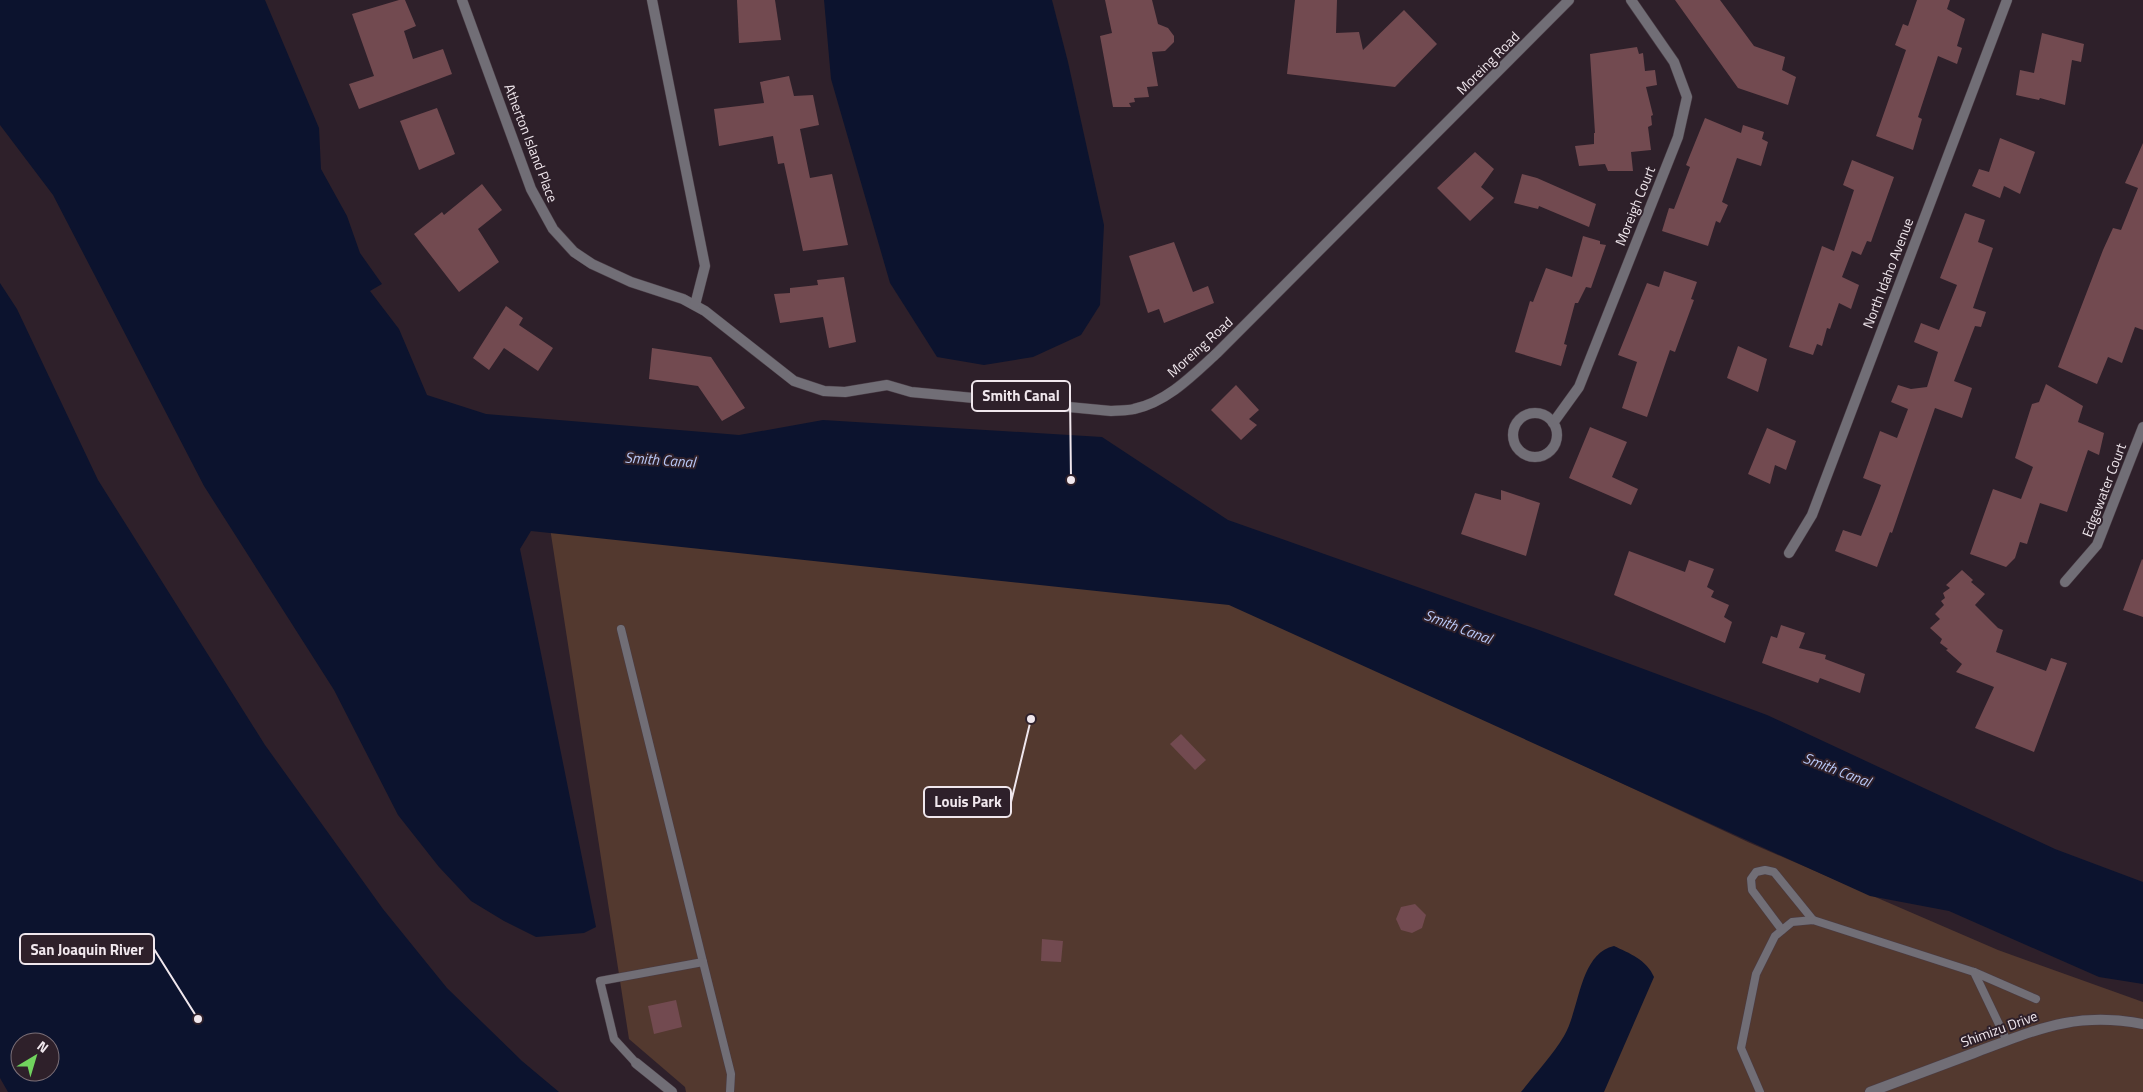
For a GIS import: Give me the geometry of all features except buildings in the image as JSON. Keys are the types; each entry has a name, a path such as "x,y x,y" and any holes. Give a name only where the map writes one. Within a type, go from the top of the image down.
{"street":[{"name":"Atherton Island Place","path":"462,0 531,189 552,229 574,252 592,264 630,282 664,292 705,310 739,338"},
{"path":"652,0 705,266 694,305"},
{"name":"Moreing Road","path":"739,338 794,381 824,390 845,392 887,385 911,392 1111,411 1133,410 1152,404 1191,377 1217,353 1570,0"},
{"name":"Moreigh Court","path":"1554,423 1579,387 1678,137 1686,97 1674,62 1631,0"},
{"name":"North Idaho Avenue","path":"1789,553 1812,515 2007,0"},
{"path":"1531,413 1540,414 1548,417 1554,423 1556,440 1553,448 1547,454 1539,457 1530,457 1516,447 1513,439 1513,430 1523,416 1531,413"},
{"name":"Edgewater Court","path":"2064,582 2097,545 2143,427"},
{"name":"Shimizu Drive","path":"1870,1092 2031,1031 2061,1023 2093,1019 2123,1020 2143,1024"},
{"path":"636,1063 672,1092"}],"lane":[{"path":"621,629 731,1074 730,1092"},
{"path":"1782,930 1752,890 1751,879 1756,872 1764,870 1774,872 1813,920"},
{"path":"1760,1092 1741,1048 1756,974 1775,936 1792,922 1813,920 1974,972 2036,1000"},
{"path":"636,1063 614,1040 600,981 702,962"},
{"path":"1974,972 2007,1041"}],"shaded area":[{"path":"548,515 1217,595 1750,843 1998,950 2143,1002 2143,1092 686,1092 685,1087 629,1039"}],"water":[{"path":"0,0 265,0 319,128 321,169 347,216 360,253 382,284 370,291 399,329 427,395 486,414 739,435 823,420 1102,437 1228,520 1539,630 1767,715 2055,849 2143,882 2143,984 2099,977 1949,911 1870,896 1229,605 531,531 520,549 596,927 584,933 536,937 504,921 471,901 439,867 398,815 334,690 204,486 53,195 0,125"},
{"path":"824,0 1052,0 1068,62 1104,225 1100,305 1081,335 1033,357 984,365 937,357 890,283 831,79"},
{"path":"0,283 17,309 98,480 265,745 383,909 447,988 522,1061 559,1092 8,1092 0,1078"},
{"path":"1614,946 1642,962 1654,977 1604,1092 1521,1092 1549,1058 1564,1036 1587,971 1594,960 1602,951"}],"place":[{"name":"Smith Canal","path":"1071,480"},
{"name":"Louis Park","path":"1031,719"},
{"name":"San Joaquin River","path":"198,1019"}]}
